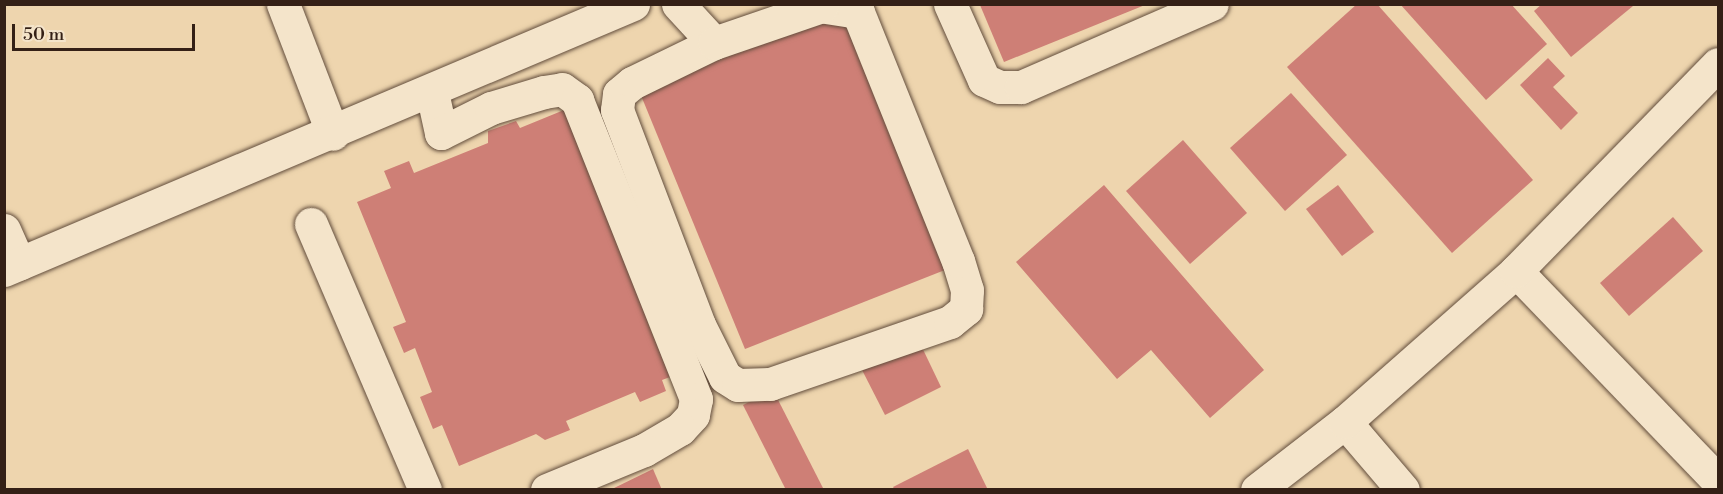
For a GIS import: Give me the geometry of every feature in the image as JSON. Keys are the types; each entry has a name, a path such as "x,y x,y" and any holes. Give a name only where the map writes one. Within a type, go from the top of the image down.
{"street":[{"path":"283,4 333,134"},
{"path":"4,230 12,267 333,134 633,4"},
{"path":"678,4 714,43"},
{"path":"950,4 984,80 1000,87 1021,87 1212,4"},
{"path":"822,6 858,12 958,261 967,290 966,309 950,322 770,384 738,386 725,377 699,325 617,110 618,94 632,83 714,43 822,6"},
{"path":"1257,489 1345,422 1516,271 1719,64"},
{"path":"432,92 441,133 491,108 544,92 561,90 577,99 696,399 693,415 680,429 644,450 547,489"},
{"path":"311,224 425,489"},
{"path":"1516,271 1719,481"},
{"path":"1345,422 1403,489"}],"building":[{"path":"1357,4 1377,4 1533,180 1452,253 1287,67"},
{"path":"1400,4 1511,4 1547,44 1486,100"},
{"path":"1542,4 1632,4 1633,6 1571,57 1534,11"},
{"path":"980,5 1145,5 1004,62"},
{"path":"844,8 955,266 745,349 640,93"},
{"path":"1548,58 1565,76 1553,87 1578,113 1561,130 1520,85"},
{"path":"1291,93 1347,155 1285,211 1230,148"},
{"path":"564,110 657,320 648,323 670,377 662,380 666,391 640,402 635,392 566,421 570,430 545,440 536,434 459,466 442,425 433,429 420,397 432,392 415,348 404,353 393,327 406,322 357,202 391,188 384,171 409,161 414,173 488,143 488,131 516,121 520,128"},
{"path":"1183,140 1247,213 1190,264 1126,191"},
{"path":"1104,185 1264,370 1210,418 1151,350 1117,379 1016,262"},
{"path":"1338,185 1374,232 1342,256 1306,209"},
{"path":"1673,217 1703,251 1629,316 1600,283"},
{"path":"918,339 941,387 885,415 861,368"},
{"path":"773,390 824,490 786,490 743,405"},
{"path":"968,449 988,490 895,490 893,487"},
{"path":"653,469 662,490 610,490"}]}
